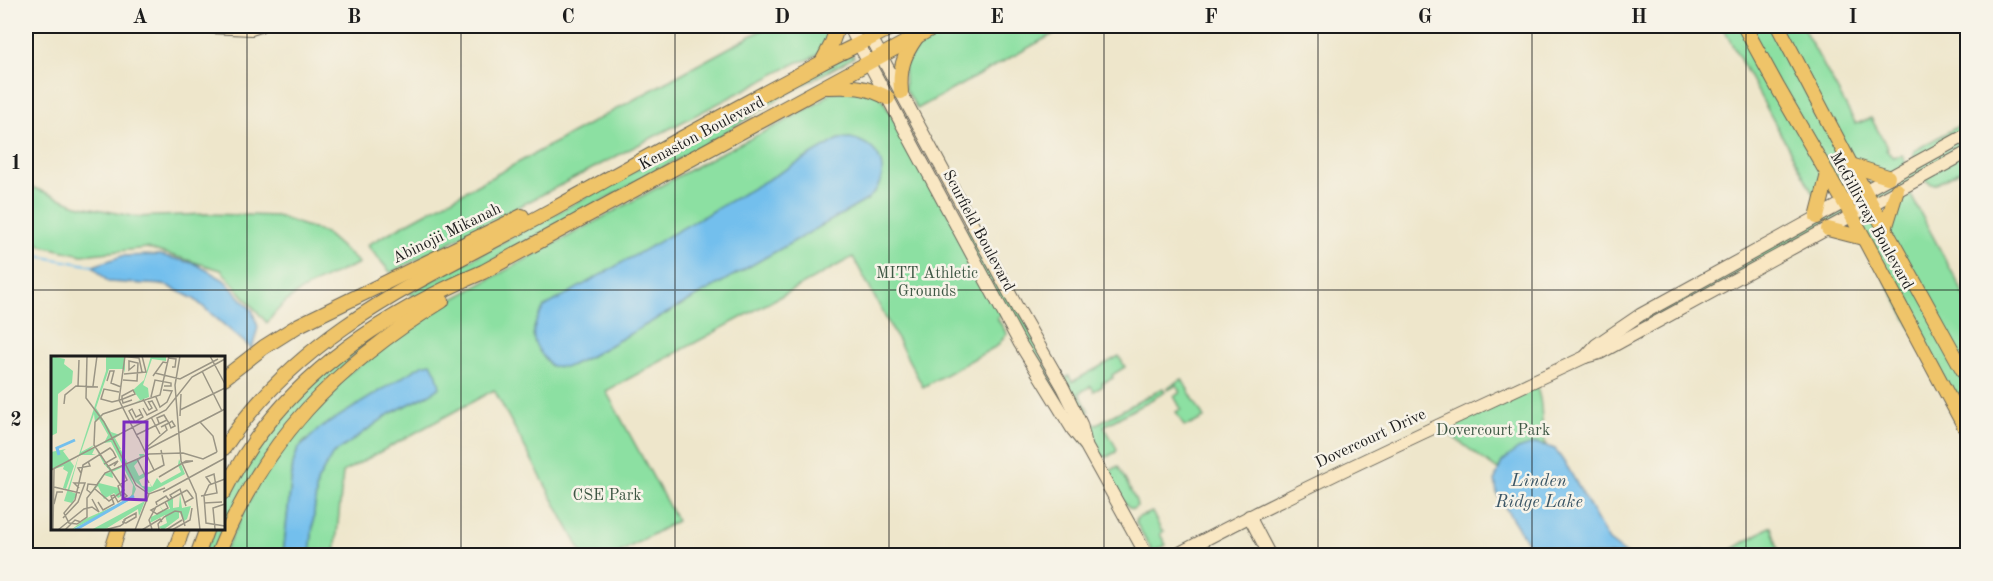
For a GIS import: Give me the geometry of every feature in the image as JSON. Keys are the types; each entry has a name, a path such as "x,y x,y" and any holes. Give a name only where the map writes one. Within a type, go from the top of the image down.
{"main road":[{"path":"822,62 838,26"},
{"name":"Kenaston Boulevard","path":"693,133 859,44 868,32 894,26"},
{"name":"Kenaston Boulevard","path":"483,272 936,26"},
{"name":"McGillivray Boulevard","path":"1744,26 1852,216 1968,432"},
{"name":"McGillivray Boulevard","path":"1778,26 1872,205 1968,379"},
{"path":"825,87 864,88 895,95 902,62 917,36"},
{"path":"225,447 255,405 283,375 347,323 399,292 693,133"},
{"name":"Abinojii Mikanah","path":"225,377 264,347 319,315 539,208 674,138 693,133"},
{"path":"1851,165 1888,177"},
{"path":"1817,217 1828,174"},
{"path":"1885,228 1897,190"},
{"path":"1828,230 1863,238"},
{"path":"225,490 244,454 262,429 291,396 326,363 388,321 483,272"},
{"path":"217,555 255,478 284,435 311,404 372,347 466,286 483,272"},
{"path":"110,555 118,530"},
{"path":"173,555 182,530"},
{"path":"197,555 206,530"}],"street":[{"path":"188,26 228,29 251,29 260,26"},
{"name":"Scurfield Boulevard","path":"849,26 869,62 895,95"},
{"name":"Scurfield Boulevard","path":"868,32 881,55 895,95 1019,342 1073,430 1086,446 1147,555"},
{"name":"Dovercourt Drive","path":"1585,357 1596,345 1640,315 1968,134"},
{"name":"Dovercourt Drive","path":"1174,555 1249,516 1585,357 1600,353 1968,152"},
{"path":"1249,516 1270,555"}],"green space":[{"path":"769,26 835,26 822,50 813,58 798,62 391,273 367,245"},
{"path":"954,26 1068,26 917,109 905,88 904,64 918,46"},
{"path":"1722,26 1802,26 1856,124 1871,118 1888,149 1886,150 1893,157 1902,155 1907,166 1913,163 1914,151 1967,121 1967,167 1936,184 1920,178 1906,186 1967,300 1967,433 1852,217 1673,312 1589,350 1843,202 1828,175 1822,197 1814,195","holes":["1852,165 1887,178 1862,185","1865,190 1872,205 1852,216 1844,202","1897,191 1885,228 1872,205"]},
{"path":"852,54 854,57 778,99 717,138 419,301 409,293 842,58"},
{"path":"876,89 961,233 973,226 1032,334 1086,446 1002,314 997,318 1007,334 997,346 923,387 853,257 606,391 677,521 615,555 583,555 494,390 343,472 335,555 310,555 317,482 332,455 391,413 430,394 305,441 298,449 293,464 283,555 222,556 264,471 343,377 446,303 717,155 784,122 820,102 831,92","holes":["867,200 589,357 567,367 544,307 559,300"]},
{"path":"26,182 29,186 77,205 136,217 207,214 277,216 325,233 359,263 297,293 267,323 221,270 147,248 82,255 42,246 26,233"},
{"path":"396,324 353,356 225,527 225,501 253,450 296,395 373,334"},
{"path":"1119,356 1125,367 1112,375 1113,378 1102,383 1103,386 1094,391 1091,386 1079,393 1089,412 1084,417 1064,379 1069,376 1072,382"},
{"path":"1182,379 1204,418 1184,426 1176,412 1181,409 1174,396 1180,393 1177,385 1168,390 1167,388"},
{"name":"Dovercourt Park","path":"1534,381 1540,396 1546,445 1536,443 1502,462 1498,470 1438,426"},
{"path":"1163,388 1165,392 1104,426 1117,449 1107,457 1101,456 1087,426 1097,424"},
{"path":"1118,466 1136,501 1137,506 1133,509 1121,499 1112,481 1110,471"},
{"path":"1152,512 1161,530 1164,531 1160,534 1166,545 1153,552 1136,523 1136,519"},
{"path":"1771,526 1780,555 1722,555 1725,554"},
{"path":"212,530 223,530 212,555 202,556"}],"water":[{"path":"850,138 871,147 881,163 880,182 867,200 589,357 567,367 551,366 539,351 533,331 544,307 839,139"},
{"path":"160,255 196,264 224,280 252,310 258,327 252,349 194,299 166,285 108,282 93,266 122,256"},
{"path":"431,363 440,387 391,413 332,455 317,482 310,555 283,555 293,464 298,449 320,428 422,365"},
{"name":"Linden Ridge Lake","path":"1536,443 1555,449 1609,541 1628,555 1535,555 1497,494 1495,479 1502,462 1518,449"},
{"path":"1701,550 1720,555 1679,555"}],"waterway":[{"path":"26,254 93,266"}],"park label":[{"name":"MITT Athletic Grounds","path":"927,283"},
{"name":"CSE Park","path":"607,496"}]}
